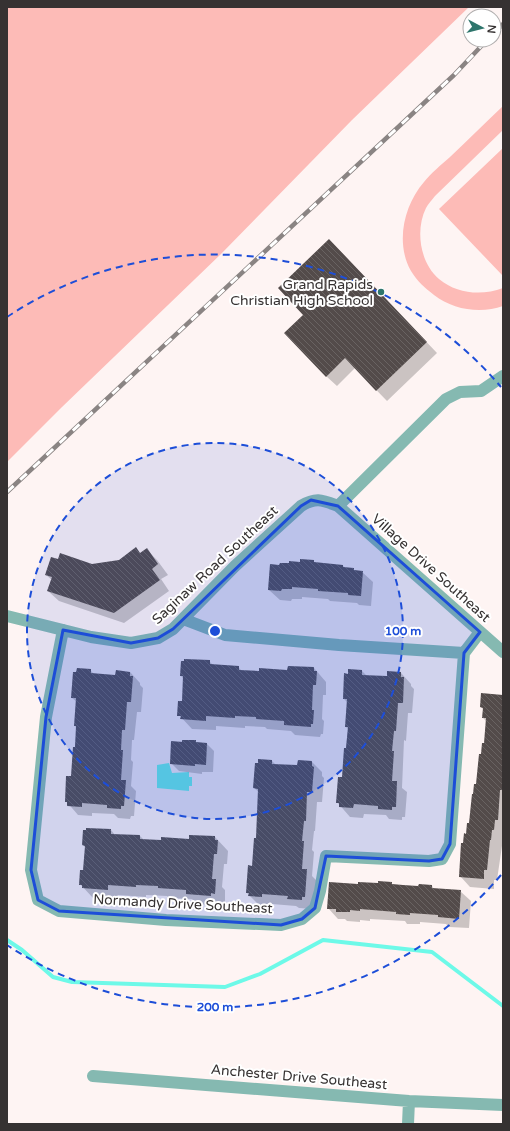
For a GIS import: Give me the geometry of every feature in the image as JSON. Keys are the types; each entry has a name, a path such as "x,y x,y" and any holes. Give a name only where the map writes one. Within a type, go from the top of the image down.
{"street":[{"path":"338,506 446,399 460,392 482,392 503,376"},
{"name":"Village Drive Southeast","path":"300,506 311,500 324,500 338,506 503,652"},
{"name":"Saginaw Road Southeast","path":"7,616 91,637 131,643 158,638 173,629 235,566 300,506"},
{"path":"183,619 225,635 339,645 464,653 480,632"},
{"name":"Normandy Drive Southeast","path":"63,630 46,717 32,855 31,870 38,900 59,912 166,920 281,925 302,919 315,908 320,892 326,856 429,861 442,858 450,844 464,653"},
{"name":"Anchester Drive Southeast","path":"93,1076 410,1101 503,1105"},
{"path":"408,1124 410,1101"}],"highlighted area":[{"path":"311,500 338,506 480,632 464,653 450,844 442,859 429,861 326,856 315,908 302,919 281,925 59,911 38,900 31,870 46,717 63,630 131,643 158,638 173,629 301,506"}],"shaded area":[{"path":"7,7 469,7 462,8 462,14 352,120 221,254 7,462"},
{"path":"503,106 503,130 435,196 426,208 421,226 421,246 427,264 439,279 462,291 478,293 495,291 503,288 503,306 486,310 467,309 442,300 427,290 416,278 406,260 403,249 404,225 411,202 417,191 433,172"},
{"path":"503,148 503,276 439,209"}],"water":[{"path":"169,763 172,773 189,772 189,777 192,777 192,786 189,786 189,791 157,788 157,765"}],"building":[{"path":"329,239 427,342 376,391 345,358 326,377 284,333 303,315 278,288"},
{"path":"136,547 140,553 147,548 158,564 152,569 160,580 114,613 47,591 52,577 45,575 51,557 58,559 60,553 92,564 119,560"},
{"path":"300,559 343,565 343,567 363,571 361,596 348,595 348,593 318,591 318,589 292,587 292,589 282,589 281,591 268,590 270,564 279,565 280,563 289,563 289,561 300,562"},
{"path":"184,659 210,660 210,664 239,666 239,670 259,671 259,668 287,670 288,666 314,667 314,671 317,671 316,685 313,685 313,724 311,724 311,727 284,725 284,721 235,716 235,718 206,716 206,721 180,719 181,716 177,716 178,701 182,701 183,676 180,676 181,661 184,661"},
{"path":"77,668 91,669 91,673 115,675 116,670 130,672 130,676 133,676 131,702 127,702 125,730 122,730 121,750 123,750 121,780 126,780 124,806 121,806 121,809 107,808 107,805 82,803 82,807 67,806 67,802 65,802 66,776 71,776 73,747 75,747 76,726 74,726 76,698 71,698 73,672 76,672"},
{"path":"348,669 362,670 362,675 387,676 387,671 401,672 401,677 404,677 403,703 398,703 396,731 394,731 392,751 394,751 392,781 397,781 396,807 392,807 392,810 378,809 378,806 354,804 353,808 339,807 339,803 336,803 338,777 342,777 344,748 346,748 348,727 345,727 347,699 343,699 344,673 348,674"},
{"path":"481,693 503,695 502,790 500,790 498,820 495,820 494,830 492,830 487,870 484,870 484,879 459,877 461,843 463,843 464,833 466,834 467,823 469,823 472,794 474,784 476,784 479,754 481,754 482,743 484,743 486,718 482,718 483,708 480,707"},
{"path":"182,740 196,740 196,742 207,743 206,765 195,764 195,766 170,764 171,741 182,742"},
{"path":"258,759 272,760 272,764 297,765 298,760 312,761 312,766 314,767 312,792 307,792 306,821 304,821 302,841 304,841 302,869 307,869 305,897 302,897 302,900 287,899 288,896 262,894 262,897 248,896 249,893 246,893 248,865 252,866 254,838 256,838 258,789 253,788 255,763 258,763"},
{"path":"86,828 111,829 111,834 140,835 140,839 161,840 161,837 189,839 189,835 215,836 215,840 218,840 217,854 214,854 212,879 216,879 215,894 211,893 211,896 186,894 186,890 136,885 136,887 108,885 108,890 82,888 82,885 79,885 80,870 83,870 85,846 82,845 83,830 86,830"},
{"path":"378,881 392,882 392,884 403,885 432,885 432,888 461,890 459,919 438,917 438,915 410,913 410,915 396,914 396,912 360,909 360,911 350,910 350,912 336,912 336,909 327,909 329,882 358,884 358,882 378,883"}],"waterway":[{"path":"7,940 22,950 53,977 72,982 225,987 260,974 323,940 432,952 503,1006"}],"railway":[{"path":"7,492 454,75 479,48"}],"place":[{"name":"Grand Rapids Christian High School","path":"381,292"}]}
